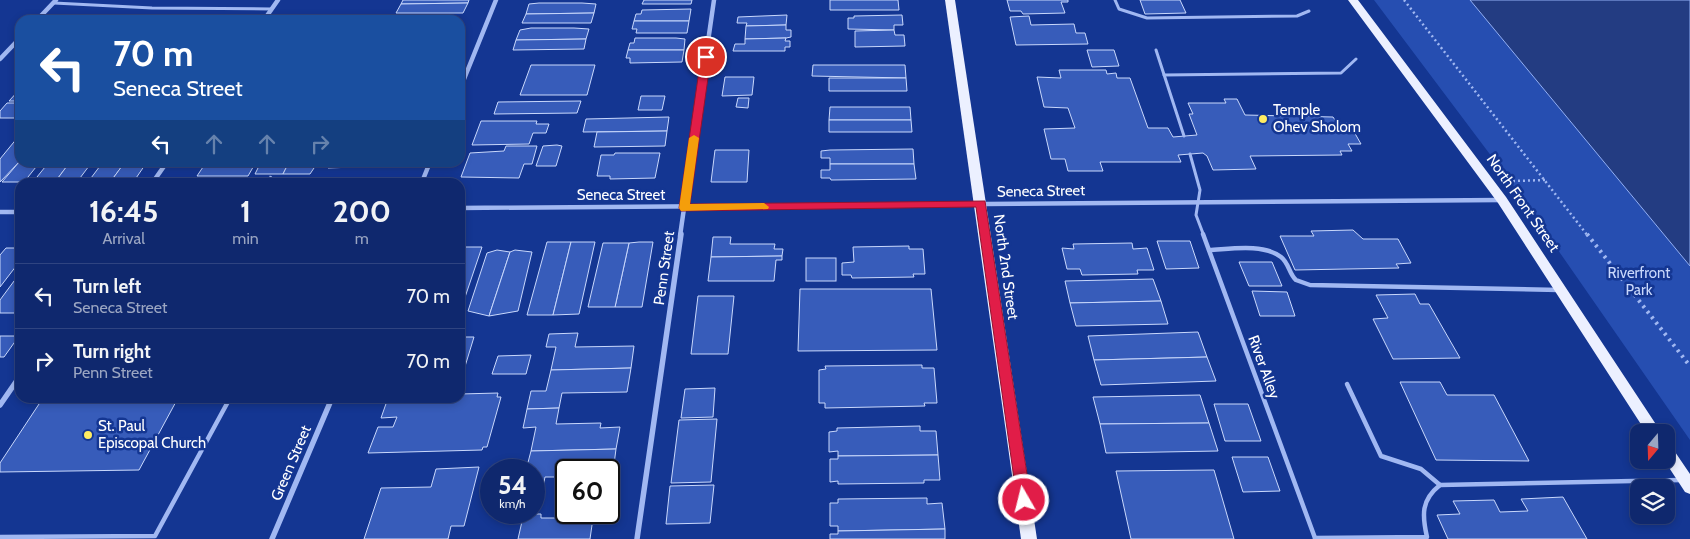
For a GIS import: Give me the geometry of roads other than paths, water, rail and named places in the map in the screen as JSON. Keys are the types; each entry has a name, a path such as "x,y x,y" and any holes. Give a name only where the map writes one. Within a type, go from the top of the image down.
{"main road":[{"name":"North 2nd Street","path":"950,0 1030,539"},
{"name":"North Front Street","path":"1353,0 1502,200 1649,424"},
{"path":"1675,464 1688,483"}],"street":[{"path":"267,15 278,0"},
{"path":"465,77 496,0"},
{"name":"Penn Street","path":"637,539 714,0"},
{"path":"42,15 55,2"},
{"path":"0,58 15,43"},
{"path":"156,178 163,167"},
{"name":"Seneca Street","path":"465,208 684,208 1502,200"},
{"path":"0,212 15,212"},
{"path":"0,405 15,383"},
{"name":"Green Street","path":"272,539 330,403"}],"lane":[{"path":"1115,0 1119,9 1147,18 1297,16 1309,11"},
{"path":"55,2 271,9"},
{"path":"1156,50 1184,136"},
{"path":"1164,75 1341,73 1356,59"},
{"name":"River Alley","path":"1190,154 1200,190 1196,215 1315,538"},
{"path":"1209,250 1237,249 1274,253 1284,260 1290,275 1296,280 1310,284 1561,290"},
{"path":"1347,384 1381,456 1421,468 1433,474 1440,485"},
{"path":"0,537 155,536 227,403"},
{"path":"1315,538 1427,537 1423,516 1424,503 1429,493 1440,485 1688,483"}],"place":[{"name":"Temple Ohev Sholom","path":"1263,119"},
{"name":"St. Paul Episcopal Church","path":"88,435"}],"park label":[{"name":"Riverfront Park","path":"1639,282"}]}
